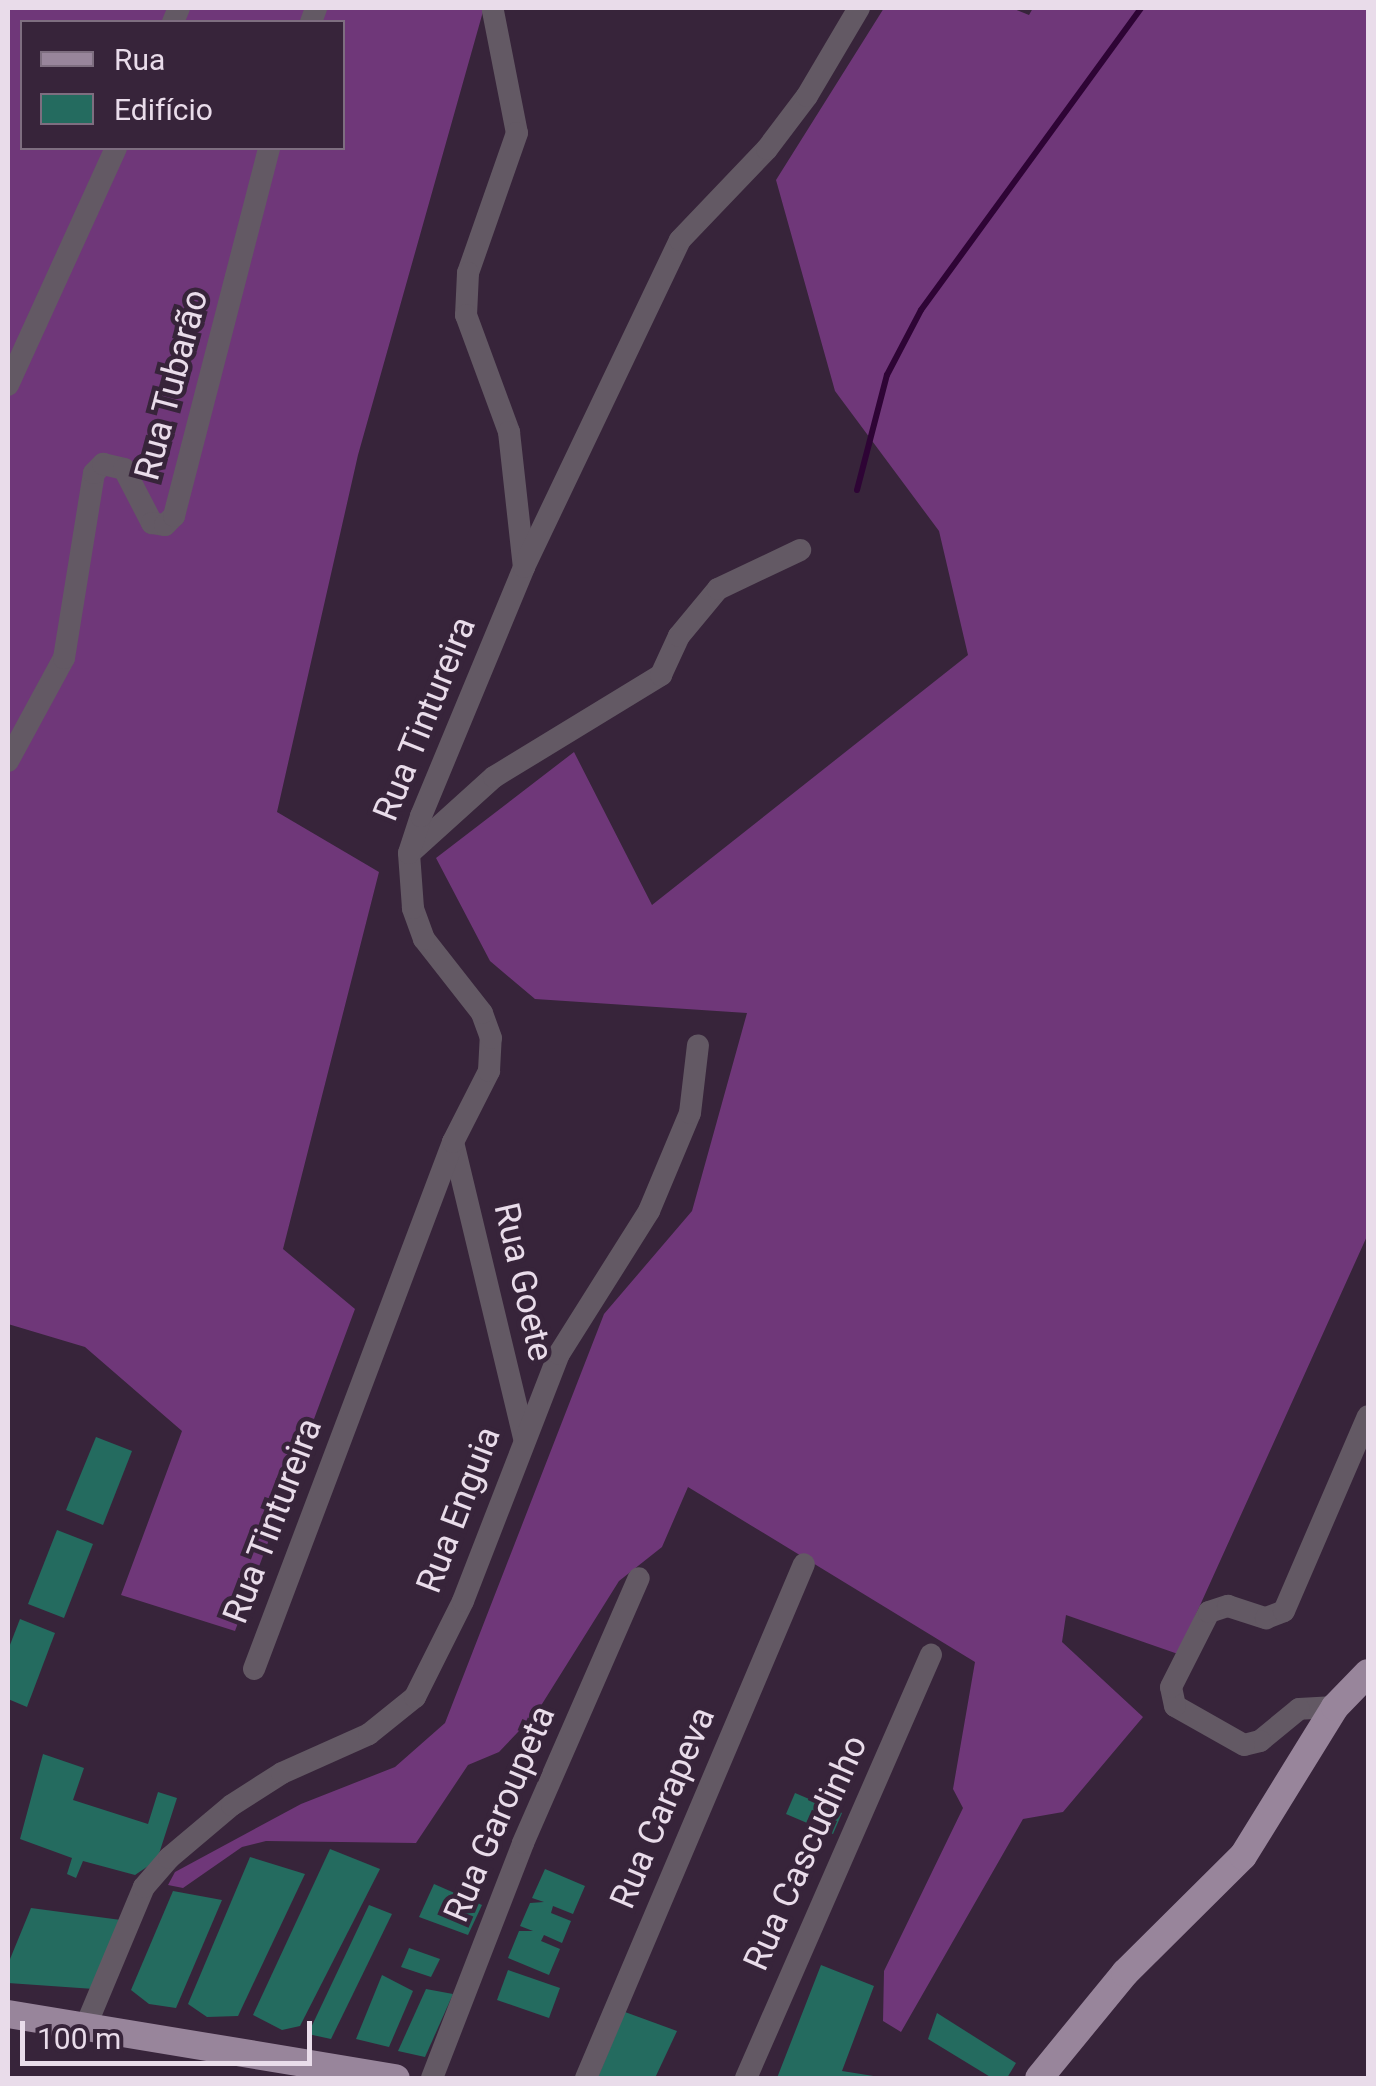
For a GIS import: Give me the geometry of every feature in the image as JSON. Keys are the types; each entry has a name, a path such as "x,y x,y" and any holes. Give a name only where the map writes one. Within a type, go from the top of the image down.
{"main road":[{"path":"1044,2077 1124,1973 1243,1856 1336,1707 1368,1673"},
{"path":"8,2014 86,2023 396,2078"}],"street":[{"name":"Rua Tintureira","path":"254,1669 453,1142 480,1100 491,1038 482,1012 424,939 413,908 409,853 524,567 680,240 767,149 807,96 858,8"},
{"path":"493,12 517,133 468,273 466,314 509,432 524,567"},
{"path":"8,384 115,150"},
{"name":"Rua Tubarão","path":"8,761 64,658 94,473 103,464 124,469 152,522 165,524 174,516 267,150"},
{"path":"409,853 494,778 662,675 679,636 718,589 800,550"},
{"name":"Rua Enguia","path":"86,2023 144,1887 232,1805 282,1773 368,1734 415,1697 463,1601 559,1354 649,1211 690,1112 698,1044"},
{"name":"Rua Goete","path":"453,1142 524,1438"},
{"path":"1336,1707 1299,1710 1260,1741 1244,1745 1175,1706 1171,1687 1209,1612 1228,1606 1266,1618 1284,1611 1368,1416"},
{"name":"Rua Carapeva","path":"586,2078 804,1564"},
{"name":"Rua Garoupeta","path":"432,2078 523,1844 639,1578"},
{"name":"Rua Cascudinho","path":"746,2078 931,1655"}],"shaded area":[{"path":"8,8 484,8 358,455 277,812 379,872 283,1249 355,1309 235,1631 121,1595 182,1431 85,1347 8,1324"},
{"path":"884,8 1012,8 1029,15 1033,8 1368,8 1368,1234 1178,1654 1066,1615 1062,1642 1143,1717 1063,1812 1023,1819 901,2032 883,2021 884,1971 963,1808 953,1789 975,1662 688,1487 662,1547 619,1581 537,1712 499,1752 468,1765 416,1843 266,1841 242,1847 183,1888 168,1885 175,1872 301,1804 395,1767 445,1723 604,1314 692,1211 747,1013 535,999 490,961 436,858 574,752 652,905 968,655 939,531 835,391 776,180"}],"building":[{"path":"96,1437 132,1451 103,1525 66,1510"},
{"path":"57,1530 93,1544 64,1618 28,1604"},
{"path":"20,1619 55,1633 27,1707 8,1699 8,1650"},
{"path":"43,1754 84,1768 73,1800 148,1824 158,1792 177,1798 157,1860 135,1875 83,1861 76,1878 67,1874 72,1858 20,1839"},
{"path":"795,1793 842,1813 833,1834 786,1814"},
{"path":"330,1849 380,1869 300,2026 282,2030 253,2015"},
{"path":"250,1857 305,1874 238,2016 207,2017 188,2004"},
{"path":"545,1869 585,1886 573,1914 553,1906 551,1913 571,1921 562,1943 544,1935 541,1941 560,1949 549,1975 508,1958 519,1931 533,1931 520,1926 530,1903 544,1902 532,1898"},
{"path":"434,1884 482,1905 468,1935 419,1917"},
{"path":"173,1891 222,1900 176,2008 149,2004 131,1990"},
{"path":"369,1905 392,1914 331,2039 308,2034"},
{"path":"31,1908 121,1920 94,1989 8,1983 8,1964"},
{"path":"409,1948 440,1959 431,1977 401,1967"},
{"path":"821,1965 874,1986 842,2071 886,2078 777,2078"},
{"path":"508,1970 560,1988 549,2018 497,2000"},
{"path":"382,1975 413,1991 389,2047 356,2039"},
{"path":"426,1989 453,1994 425,2057 398,2051"},
{"path":"625,2012 677,2031 655,2078 598,2077"},
{"path":"937,2013 1016,2063 1007,2078 992,2078 928,2039"}],"waterway":[{"path":"857,490 887,375 921,310 1141,8"}]}
